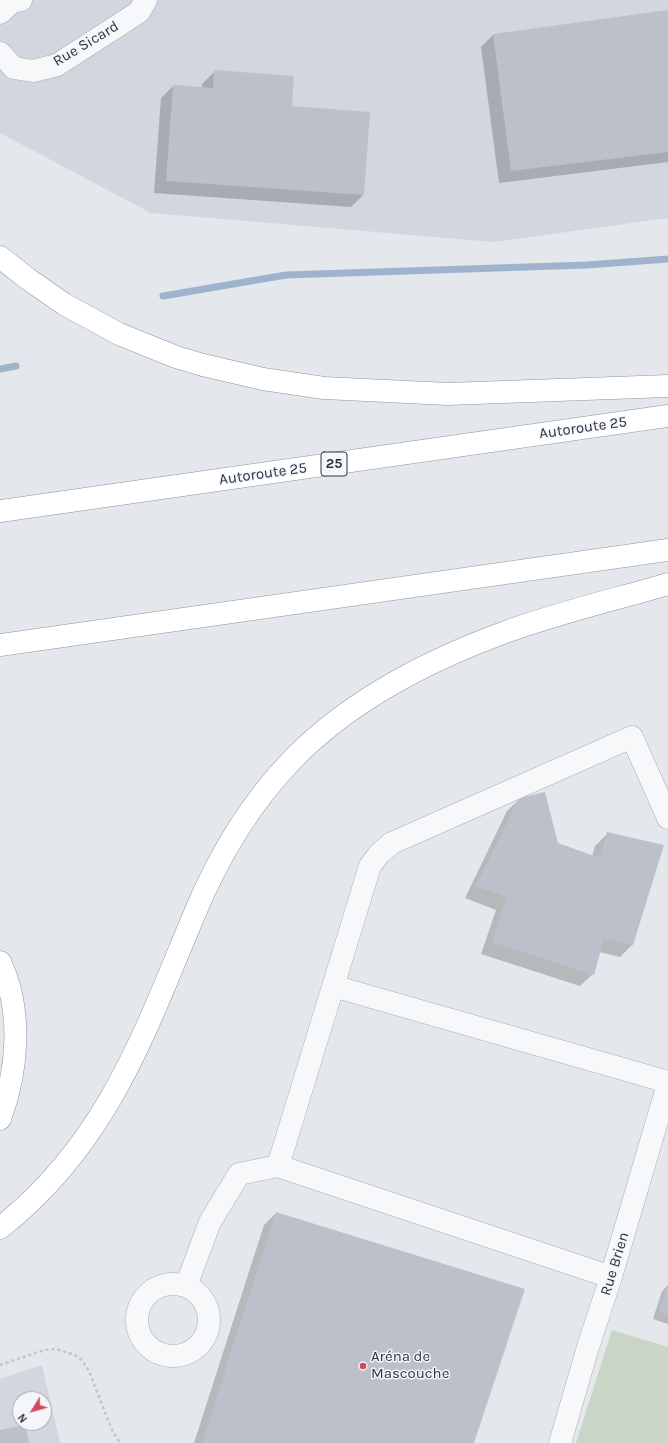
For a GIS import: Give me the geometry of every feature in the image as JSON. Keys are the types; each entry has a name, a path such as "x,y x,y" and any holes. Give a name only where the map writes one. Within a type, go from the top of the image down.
{"highway":[{"path":"0,257 58,301 119,334 149,347 190,361 263,379 324,388 448,394 668,386"},
{"name":"Autoroute 25","path":"0,512 668,416"},
{"path":"0,645 668,550"},
{"path":"0,1228 52,1180 83,1142 96,1122 128,1068 143,1037 215,868 251,810 264,792 293,759 322,733 358,706 395,682 435,662 497,636 545,619 668,584"},
{"path":"0,962 8,982 13,1006 16,1049 10,1085 0,1119"}],"street":[{"path":"0,13 12,2 21,0"},
{"name":"Rue Sicard","path":"0,53 14,68 33,71 56,65 139,12 146,0"},
{"path":"278,1166 370,866 379,854 392,843 632,736 668,818"},
{"path":"333,986 668,1083"},
{"name":"Rue Brien","path":"560,1443 588,1347 612,1278 668,1083"},
{"path":"186,1286 210,1222 239,1174 278,1166 612,1278"}],"path":[{"path":"0,1365 44,1350 56,1349 75,1355 82,1360 89,1371 112,1430 120,1443"}],"shaded area":[{"path":"0,0 668,0 668,218 494,242 151,213 0,133"},
{"path":"42,1365 48,1391 12,1391 12,1431 52,1431 52,1408 60,1443 0,1443 0,1379"}],"green space":[{"path":"612,1330 668,1347 668,1443 576,1443"}],"building":[{"path":"668,10 668,152 511,171 493,34"},
{"path":"214,70 294,76 292,106 370,112 364,195 166,181 173,85 213,88"},
{"path":"545,792 558,843 600,858 607,832 664,845 633,945 604,938 594,975 492,942 507,897 476,886 519,798"},
{"name":"Aréna de Mascouche","path":"276,1212 525,1289 474,1443 202,1443"},
{"path":"668,1285 668,1315 659,1312"},
{"path":"12,1428 12,1431 26,1431 29,1443 0,1443 0,1430"}],"waterway":[{"path":"163,296 286,275 587,265 668,259"},
{"path":"0,369 16,366"}],"place":[{"name":"Aréna de Mascouche","path":"363,1366"}]}
